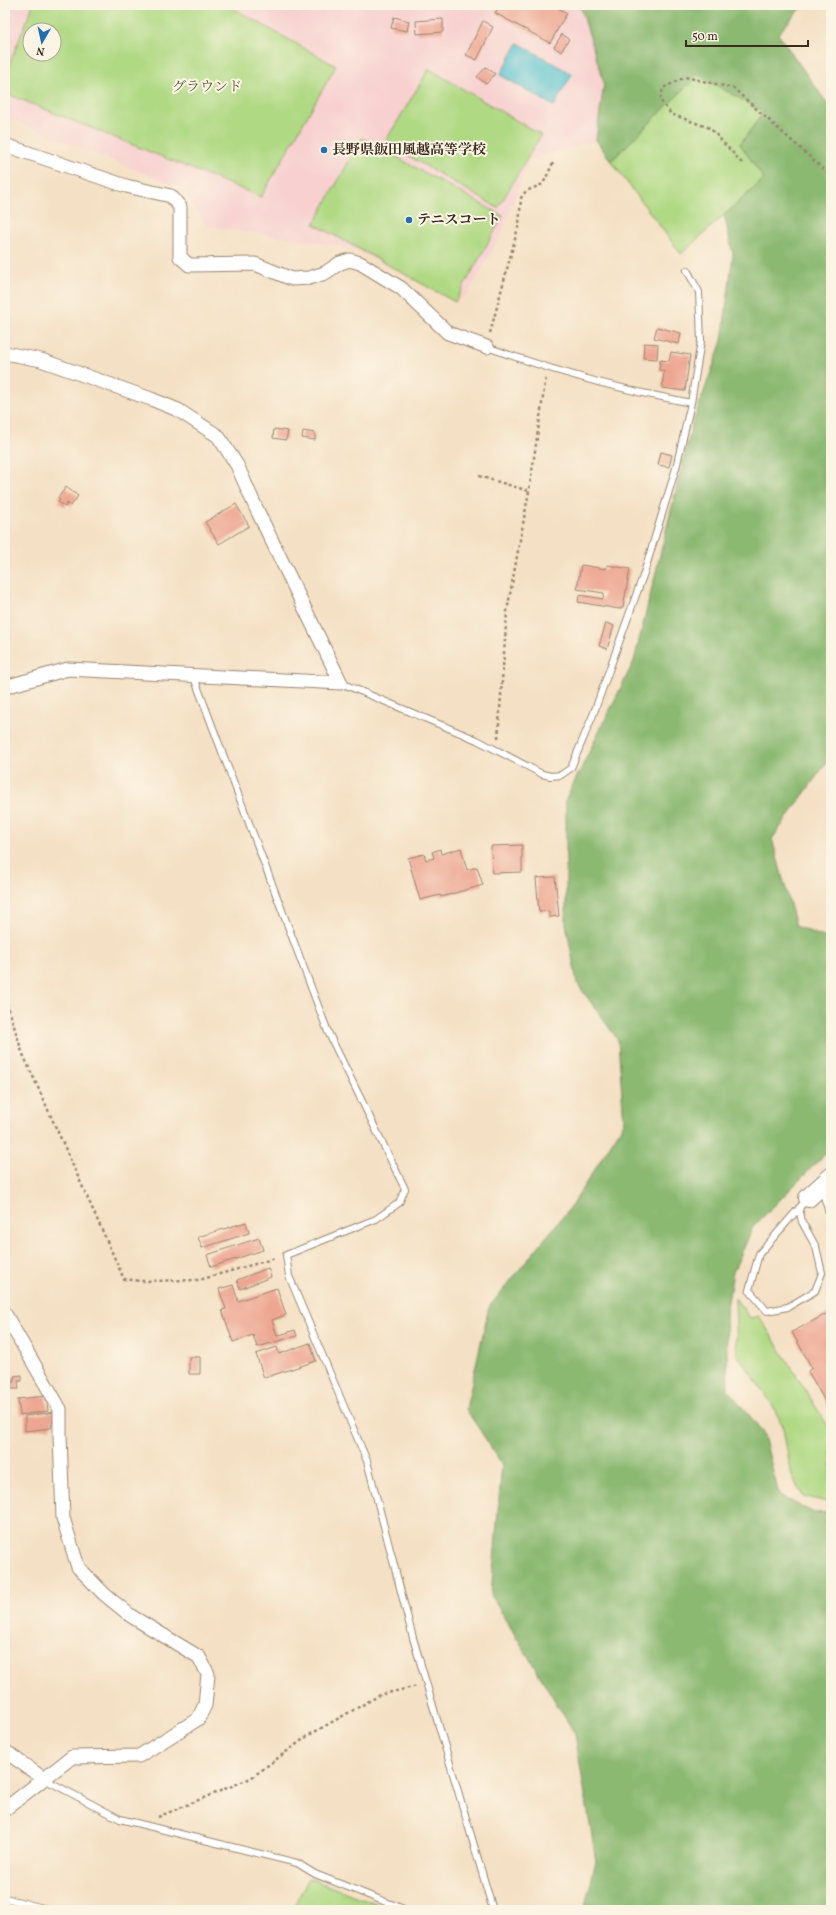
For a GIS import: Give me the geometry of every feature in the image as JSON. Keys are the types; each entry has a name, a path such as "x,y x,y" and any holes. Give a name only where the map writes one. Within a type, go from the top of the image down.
{"street":[{"path":"5,145 126,186 171,196 180,207 180,257 189,264 255,264 292,279 309,278 325,273 340,263 350,260 360,263 401,288 448,333 487,347"},
{"path":"5,353 41,360 151,399 178,410 218,436 237,465 256,508 341,683 68,669 5,686"},
{"path":"5,1314 60,1409 63,1518 78,1567 104,1594 131,1616 199,1657 208,1674 205,1705 198,1719 139,1756 72,1757 5,1809"},
{"path":"5,1751 44,1779"}],"lane":[{"path":"341,683 477,740 542,774 551,776 561,775 571,768 593,715 644,573 676,468 691,403 701,342 699,292 687,270"},
{"path":"487,347 547,367 630,391 691,403"},
{"path":"193,675 328,1032 405,1189 399,1203 376,1219 286,1255 289,1276 367,1461 426,1684 493,1910"},
{"path":"815,1192 802,1222 816,1247 822,1273 815,1291 788,1307 768,1311 749,1290 759,1254 815,1192"},
{"path":"815,1192 831,1219"},
{"path":"44,1779 120,1819 297,1863 315,1874 406,1910"},
{"path":"5,1898 51,1910"}],"path":[{"path":"742,163 710,128 671,114 660,100 662,88 685,77 733,88 831,176"},
{"path":"487,347 519,224 521,198 526,191 542,184 554,161"},
{"path":"501,752 497,734 507,611 529,491 547,367"},
{"path":"479,476 529,491"},
{"path":"5,996 22,1052 124,1279 141,1281 199,1280 286,1255"},
{"path":"141,1824 252,1778 309,1735 380,1695 426,1684"}],"shaded area":[{"name":"長野県飯田風越高等学校","path":"5,5 580,5 604,83 596,140 529,160 501,235 468,294 455,302 353,248 208,226 180,188 5,117"}],"green space":[{"name":"グラウンド","path":"33,5 227,5 336,66 261,197 5,93 5,75 22,32 22,62 62,62 62,22 26,22"},
{"path":"580,5 803,5 778,34 831,109 831,756 772,839 796,926 831,940 831,1148 753,1227 733,1272 726,1313 728,1390 763,1432 779,1495 814,1513 831,1512 831,1910 584,1910 596,1861 575,1734 491,1595 502,1464 466,1409 489,1307 570,1208 624,1123 618,1040 577,983 566,924 566,799 634,661 692,425 722,341 733,254 724,215 764,179 740,144 764,112 698,75 611,161 596,140 604,83"},
{"name":"テニスコート","path":"429,69 541,135 498,208 385,142"},
{"path":"698,75 764,112 740,144 764,179 681,254 611,161"},
{"name":"テニスコート","path":"362,138 503,216 455,302 314,224"},
{"path":"735,1298 750,1318 759,1316 831,1431 831,1503 803,1496 792,1476 782,1424 770,1401 737,1354"},
{"path":"309,1878 391,1910 292,1910"}],"water":[{"path":"518,43 572,74 554,106 500,75"}],"building":[{"path":"500,5 555,5 554,6 567,13 550,43 495,13"},
{"path":"394,17 409,21 407,31 391,28"},
{"path":"443,19 443,32 417,34 416,21"},
{"path":"483,21 493,27 477,60 466,55"},
{"path":"562,34 569,39 561,52 554,47"},
{"path":"486,67 495,74 486,84 477,77"},
{"path":"657,327 681,333 679,344 654,338"},
{"path":"644,343 658,344 657,359 643,358"},
{"path":"671,352 690,355 685,391 662,388 664,371 659,370 660,360 669,361"},
{"path":"274,429 288,431 286,440 273,438"},
{"path":"303,431 315,433 315,440 302,438"},
{"path":"661,452 672,455 669,467 658,465"},
{"path":"66,487 78,496 71,506 67,503 65,507 58,502 60,500 58,498"},
{"path":"236,504 249,526 219,544 205,522"},
{"path":"581,565 606,569 607,565 630,569 623,607 619,609 578,602 579,595 603,599 604,593 577,589"},
{"path":"606,623 614,626 607,649 599,646"},
{"path":"522,845 522,872 492,873 491,846"},
{"path":"461,848 467,870 477,867 483,885 441,897 440,895 420,900 408,858 424,854 426,860 434,858 432,852 440,849 441,854"},
{"path":"555,877 559,916 549,917 549,911 539,912 536,878"},
{"path":"246,1222 249,1233 202,1248 198,1237"},
{"path":"259,1238 263,1250 211,1267 207,1255"},
{"path":"268,1268 271,1277 240,1289 237,1280"},
{"path":"233,1285 238,1301 277,1288 286,1315 272,1320 277,1336 295,1330 297,1336 257,1347 253,1335 233,1342 222,1310 226,1309 219,1289"},
{"path":"830,1312 831,1412 808,1371 812,1368 792,1332"},
{"path":"310,1343 316,1361 264,1378 256,1354 277,1347 279,1354"},
{"path":"189,1357 200,1357 200,1374 189,1374"},
{"path":"22,1375 22,1381 18,1381 19,1389 6,1389 5,1382 14,1382 14,1376"},
{"path":"46,1396 48,1411 20,1415 18,1399"},
{"path":"55,1412 51,1428 25,1431 25,1416"}],"place":[{"name":"長野県飯田風越高等学校","path":"324,150"},
{"name":"テニスコート","path":"409,220"}]}
